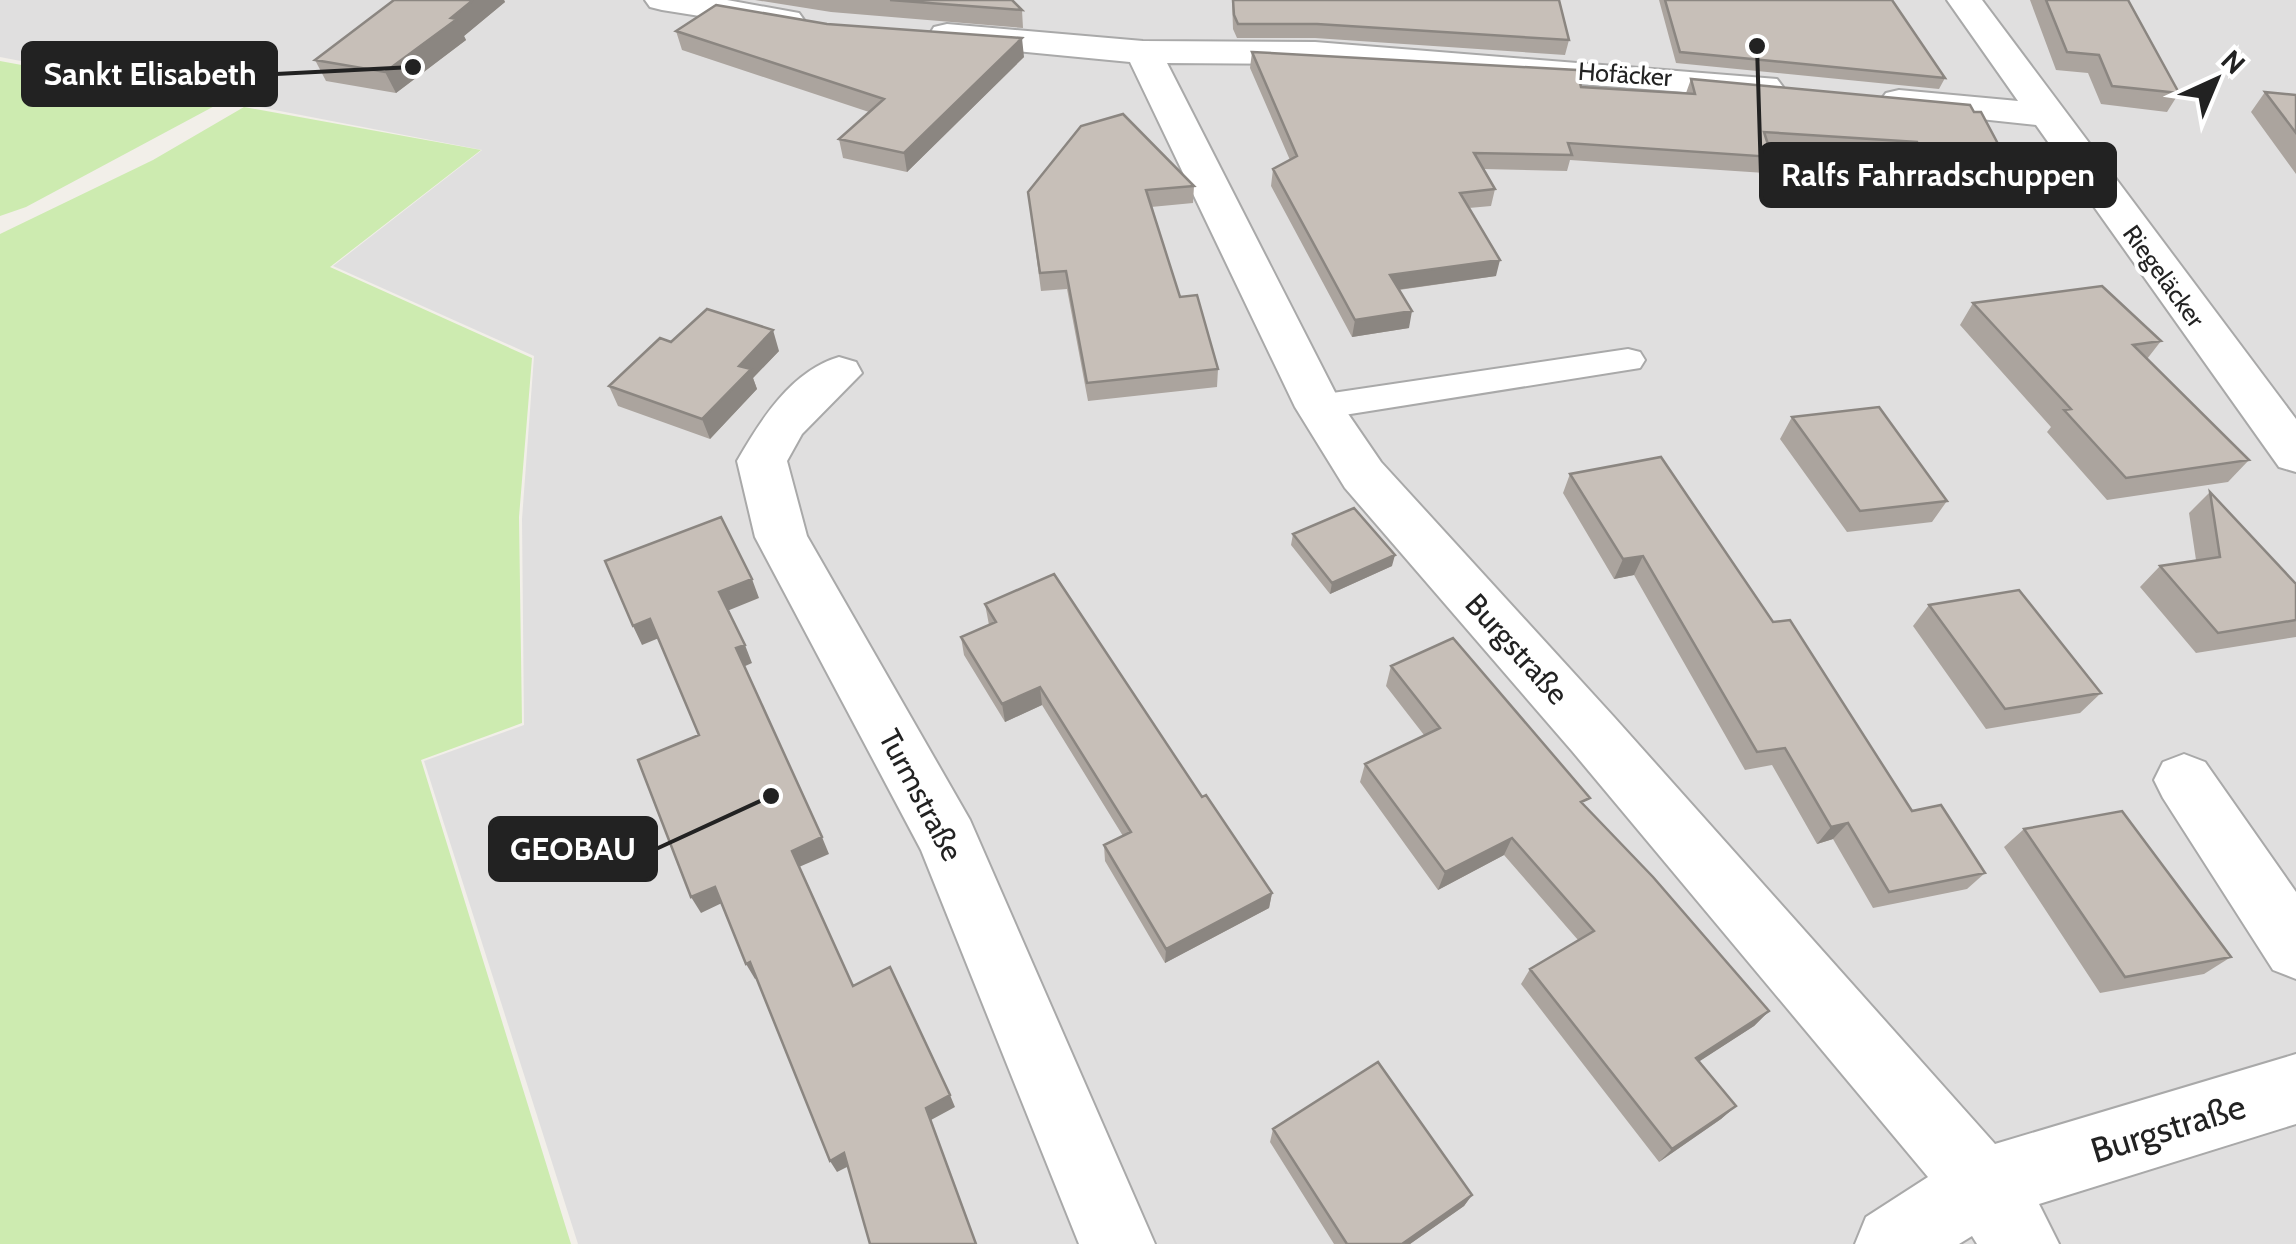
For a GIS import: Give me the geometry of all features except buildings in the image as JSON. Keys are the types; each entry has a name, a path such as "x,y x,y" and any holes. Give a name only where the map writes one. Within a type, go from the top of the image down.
{"street":[{"path":"662,0 812,24"},
{"name":"Riegeläcker","path":"1964,0 2296,455"},
{"name":"Hofäcker","path":"909,32 1067,29 1143,52 1315,52 1648,75 1807,91"},
{"name":"Burgstraße","path":"1143,52 1320,407 1363,475 1593,734 2002,1214 2296,1089"},
{"path":"1867,97 2046,115"},
{"name":"Turmstraße","path":"839,373 783,423 762,461 781,536 948,840 1117,1244"},
{"path":"2184,780 2296,948"},
{"path":"1893,1244 2002,1214"}],"lane":[{"path":"1320,407 1628,360"}],"shaded area":[{"path":"0,0 2296,0 2296,1244 578,1244 424,761 524,725 522,519 534,356 333,266 482,150 0,57"}],"green space":[{"path":"0,61 222,102 26,207 0,216"},
{"path":"244,107 481,150 330,267 532,358 519,517 522,723 421,760 571,1244 0,1244 0,234 153,160"}],"place":[{"name":"Ralfs Fahrradschuppen","path":"1757,46"},
{"name":"Sankt Elisabeth","path":"413,67"},
{"name":"GEOBAU","path":"771,796"}]}
